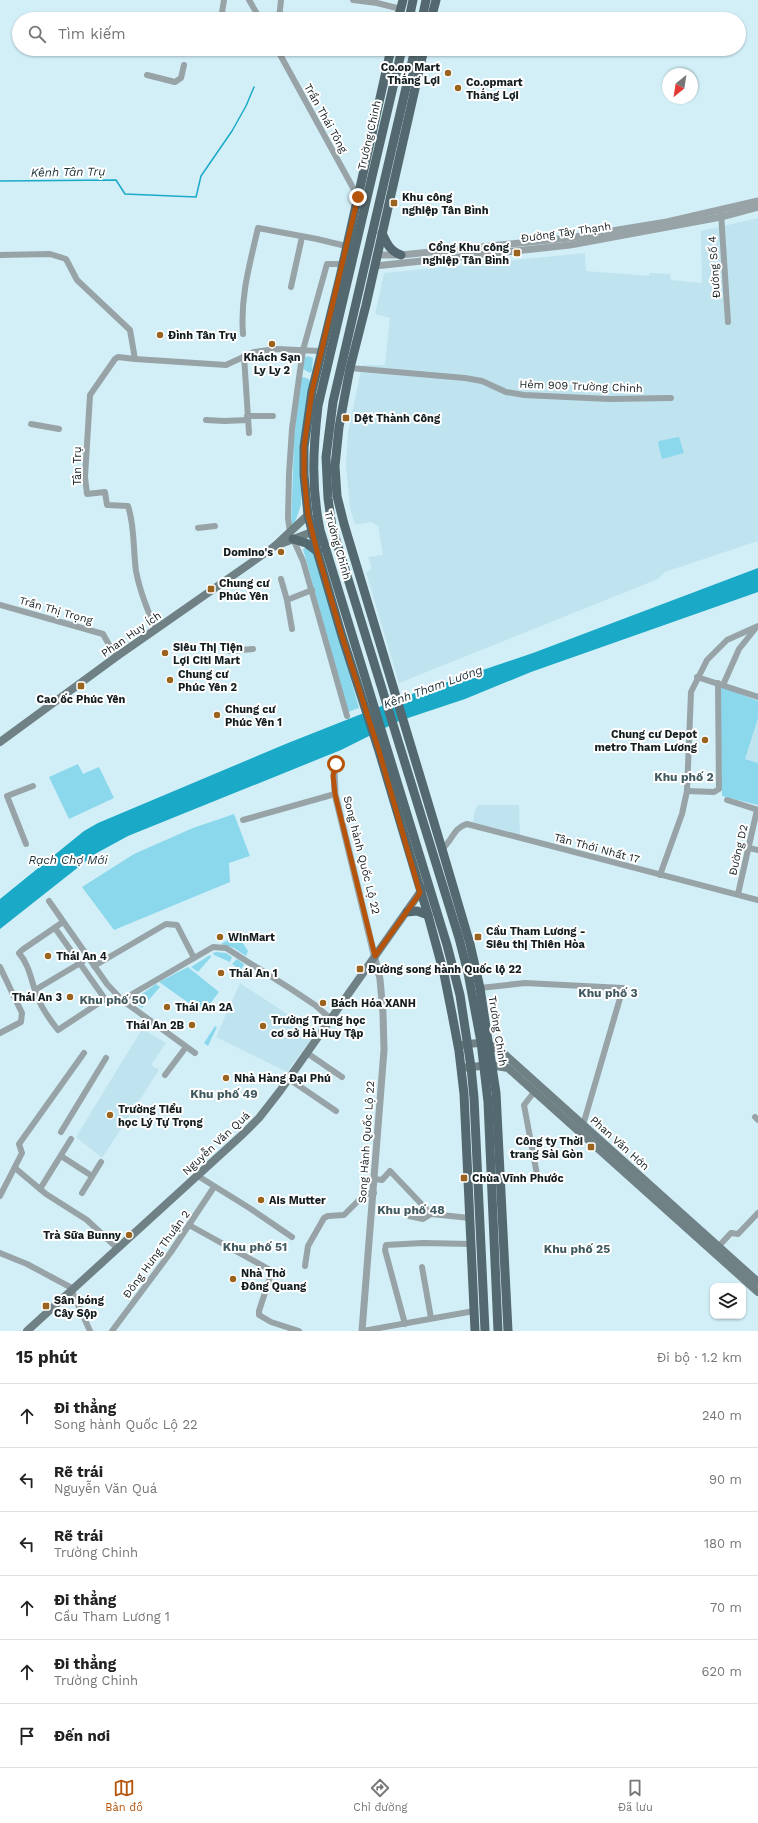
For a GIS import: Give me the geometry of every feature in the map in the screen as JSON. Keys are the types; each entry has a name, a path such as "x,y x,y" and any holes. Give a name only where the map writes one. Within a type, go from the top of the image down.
{"main road":[{"path":"410,12 413,0"},
{"path":"423,12 426,0"},
{"path":"433,12 436,0"},
{"name":"Trường Chinh","path":"312,514 312,467 318,406 347,264 358,197 389,56"},
{"name":"Trường Chinh","path":"350,247 400,56"},
{"name":"Trường Chinh","path":"414,56 408,100 382,233 350,368 336,450 336,484 339,508 470,944 498,1125 508,1331"},
{"name":"Trường Chinh","path":"422,56 377,212 340,374 330,426 326,457 329,510 332,526 459,938 476,988"},
{"path":"381,92 408,100"},
{"path":"377,212 382,233 390,248 394,252 401,255"},
{"path":"350,247 377,255"},
{"path":"347,264 375,266"},
{"name":"Trường Chinh","path":"347,264 320,351 309,407 304,447 304,475 316,531 331,566 352,633 370,692 384,750"},
{"path":"292,535 312,514 339,508"},
{"path":"292,535 344,524"},
{"name":"Trường Chinh","path":"316,531 317,551 342,636 361,695 384,750"},
{"path":"292,535 317,551 331,566"},
{"name":"Phan Huy Ích","path":"0,742 116,657 292,535"},
{"path":"364,630 374,627"},
{"path":"342,636 352,633"},
{"path":"384,750 447,945 460,995 471,1067 478,1153 485,1331"},
{"path":"384,750 420,893 444,974 458,1045 461,1068 470,1218 475,1331"},
{"name":"Nguyễn Văn Quá","path":"27,1331 198,1176 259,1118 308,1053 427,882"},
{"path":"407,912 417,911 428,916"},
{"path":"458,1045 484,1042"},
{"name":"Phan Văn Hớn","path":"484,1042 502,1052 583,1125 617,1160 758,1292"},
{"name":"Trường Chinh","path":"488,1065 488,1102 498,1331"},
{"name":"Phan Văn Hớn","path":"461,1068 488,1065 508,1068 718,1246 758,1282"}],"street":[{"path":"222,12 224,0"},
{"path":"250,0 256,12"},
{"path":"280,12 281,0"},
{"path":"353,0 402,5"},
{"name":"Trần Thái Tông","path":"280,56 358,197"},
{"path":"146,75 175,82 181,78 184,65"},
{"name":"Đường Tây Thạnh","path":"721,213 758,201"},
{"name":"Đường Tây Thạnh","path":"377,255 401,255 570,242 758,207"},
{"name":"Đường Số 4","path":"721,213 728,322"},
{"path":"243,334 242,319 244,286 258,228 350,247"},
{"path":"291,287 302,237"},
{"name":"Đường Tây Thạnh","path":"375,266 519,246"},
{"path":"0,255 50,254 66,259 77,280 130,330 135,359 226,366 254,352 276,349 320,351"},
{"path":"347,264 327,264 303,350 292,429 288,518 292,535 303,561 312,590 347,716"},
{"path":"244,356 249,433"},
{"name":"Tân Trụ","path":"135,359 118,357 115,359 90,394 85,477 88,494 106,492 107,505 128,506 133,532 136,570 143,597 156,630"},
{"name":"Hẻm 909 Trường Chinh","path":"350,368 465,378 482,381 506,392 524,395 609,399 672,398"},
{"path":"206,420 224,421 273,416"},
{"path":"31,424 59,428"},
{"path":"198,528 215,526"},
{"path":"281,579 287,600 292,629"},
{"path":"287,600 312,590"},
{"name":"Trần Thị Trọng","path":"0,605 103,634 116,657"},
{"path":"660,874 682,814 687,791 691,692 707,660 727,640 758,626"},
{"path":"687,791 714,792 719,789 720,684 739,649 758,626"},
{"path":"230,651 253,649"},
{"path":"697,678 758,697"},
{"name":"Song hành Quốc Lộ 22","path":"339,762 334,768 335,794 375,956"},
{"path":"26,844 7,796 33,786"},
{"path":"243,820 335,794"},
{"path":"727,800 758,810"},
{"name":"Đường D2","path":"738,894 758,810"},
{"name":"Tân Thới Nhất 17","path":"442,849 447,845 456,830 460,826 467,824 758,900"},
{"path":"749,848 758,850"},
{"path":"49,902 88,958 122,1000 195,1053"},
{"path":"55,928 105,999 58,1030 48,1017 35,990 27,965 19,953 62,922"},
{"path":"94,966 166,924 177,925 194,958"},
{"path":"122,1000 213,947 226,948 315,1005 331,1019"},
{"name":"Song Hành Quốc Lộ 22","path":"362,1331 384,1050 383,1013 375,956"},
{"path":"35,990 88,958"},
{"path":"0,967 23,1017 21,1022 0,1033"},
{"path":"476,988 525,983 623,988 583,1125"},
{"path":"165,1075 186,1047"},
{"path":"0,1196 22,1153 19,1144 84,1052"},
{"path":"308,1053 342,1077"},
{"path":"61,1132 106,1058"},
{"path":"289,1079 336,1111"},
{"path":"535,1091 524,1105 538,1180"},
{"path":"40,1189 72,1139"},
{"path":"61,1156 92,1176"},
{"path":"82,1193 101,1162"},
{"path":"15,1168 40,1189 87,1220 117,1248"},
{"path":"375,1179 382,1180 390,1171 431,1214"},
{"path":"198,1176 292,1237"},
{"name":"Đông Hưng Thuận 2","path":"112,1331 189,1225 214,1187"},
{"path":"305,1266 308,1246 324,1218 328,1216 344,1215 365,1194 374,1193"},
{"path":"718,1246 732,1233 738,1234 758,1213"},
{"path":"409,1216 423,1219 431,1214 470,1218"},
{"path":"189,1225 272,1271 259,1315 271,1322 299,1331"},
{"path":"405,1324 385,1250 386,1245 424,1243 471,1244"},
{"path":"0,1253 33,1267 70,1287 90,1331"},
{"path":"422,1267 431,1318"},
{"path":"362,1331 474,1311"}],"shaded area":[{"path":"758,218 758,541 665,572 658,579 399,683 366,572 372,569 368,557 383,555 378,526 371,522 355,525 350,508 346,465 348,433 362,365 385,365 390,318 375,314 384,273 585,253 586,271 649,276 650,273 670,274 671,280 702,283 701,231"},
{"path":"308,356 313,358 312,371 310,373 303,369 305,357"},
{"path":"303,377 309,379 310,384 302,445 301,505 295,522 291,526 294,439 300,379"},
{"path":"679,437 684,453 662,459 658,443 659,441"},
{"path":"307,547 315,552 359,708 348,712 303,549"},
{"path":"720,686 758,701 758,718 745,759 758,763 758,805 722,796"},
{"path":"758,718 758,763 745,759"},
{"path":"78,764 83,774 99,767 114,798 69,819 49,777"},
{"path":"478,805 519,805 520,837 473,823 475,810"},
{"path":"234,814 250,856 229,863 230,882 114,930 82,887 134,854 193,828"},
{"path":"233,937 239,937 248,951 246,956 234,948 221,944"},
{"path":"213,953 226,953 232,957 230,962 214,955"},
{"path":"210,955 211,957 198,972 191,967"},
{"path":"237,959 244,964 241,970 232,964"},
{"path":"188,967 219,992 203,1013 159,982"},
{"name":"Trường Trung học cơ sở Hà Huy Tập","path":"240,983 316,1033 287,1072 216,1037"},
{"path":"156,984 160,987 142,1008 132,1001"},
{"path":"215,1026 217,1027 208,1046 204,1043"},
{"name":"Trường Tiểu học Lý Tự Trọng","path":"142,1029 166,1043 151,1065 159,1070 102,1158 76,1137"}],"water":[{"name":"Kênh Tham Lương","path":"758,568 758,592 531,672 465,699 399,721 341,750 128,836 95,854 0,929 0,899 84,831 98,823 288,743 412,694 533,653"}],"waterway":[{"name":"Kênh Tân Trụ","path":"0,181 116,180 125,194 196,197 201,176 232,131 246,106 254,87"}],"place":[{"name":"Co.op Mart Thắng Lợi","path":"448,73"},
{"name":"Co.opmart Thắng Lợi","path":"458,88"},
{"name":"Khu công nghiệp Tân Bình","path":"394,203"},
{"name":"Cổng Khu công nghiệp Tân Bình","path":"517,253"},
{"name":"Đình Tân Trụ","path":"160,335"},
{"name":"Khách Sạn Ly Ly 2","path":"272,344"},
{"name":"Dệt Thành Công","path":"346,418"},
{"name":"Domino's","path":"281,552"},
{"name":"Chung cư Phúc Yên","path":"211,589"},
{"name":"Siêu Thị Tiện Lợi Citi Mart","path":"165,653"},
{"name":"Chung cư Phúc Yên 2","path":"170,680"},
{"name":"Cao ốc Phúc Yên","path":"81,686"},
{"name":"Chung cư Phúc Yên 1","path":"217,715"},
{"name":"Chung cư Depot metro Tham Lương","path":"705,740"},
{"name":"WinMart","path":"220,937"},
{"name":"Cầu Tham Lương - Siêu thị Thiên Hòa","path":"478,937"},
{"name":"Thái An 4","path":"48,956"},
{"name":"Đường song hành Quốc lộ 22","path":"360,969"},
{"name":"Thái An 1","path":"221,973"},
{"name":"Thái An 3","path":"70,997"},
{"name":"Bách Hóa XANH","path":"323,1003"},
{"name":"Thái An 2A","path":"167,1007"},
{"name":"Thái An 2B","path":"192,1025"},
{"name":"Trường Trung học cơ sở Hà Huy Tập","path":"263,1026"},
{"name":"Nhà Hàng Đại Phú","path":"226,1078"},
{"name":"Trường Tiểu học Lý Tự Trọng","path":"110,1115"},
{"name":"Công ty Thời trang Sài Gòn","path":"591,1147"},
{"name":"Chùa Vĩnh Phước","path":"464,1178"},
{"name":"Ais Mutter","path":"261,1200"},
{"name":"Trà Sữa Bunny","path":"129,1235"},
{"name":"Nhà Thờ Đông Quang","path":"233,1279"},
{"name":"Sân bóng Cây Sộp","path":"46,1306"}],"district":[{"name":"Khu phố 2","path":"684,777"},
{"name":"Khu phố 3","path":"608,993"},
{"name":"Khu phố 50","path":"113,1000"},
{"name":"Khu phố 49","path":"224,1094"},
{"name":"Khu phố 48","path":"411,1210"},
{"name":"Khu phố 51","path":"255,1247"},
{"name":"Khu phố 25","path":"577,1249"}],"route":[{"path":"336,764 333,776 335,794 375,956 420,893 379,751 342,636 317,551 308,515 304,475 304,447 312,391 320,351 340,277 358,197"}],"water label":[{"name":"Rạch Chợ Mới","path":"68,860"}]}
